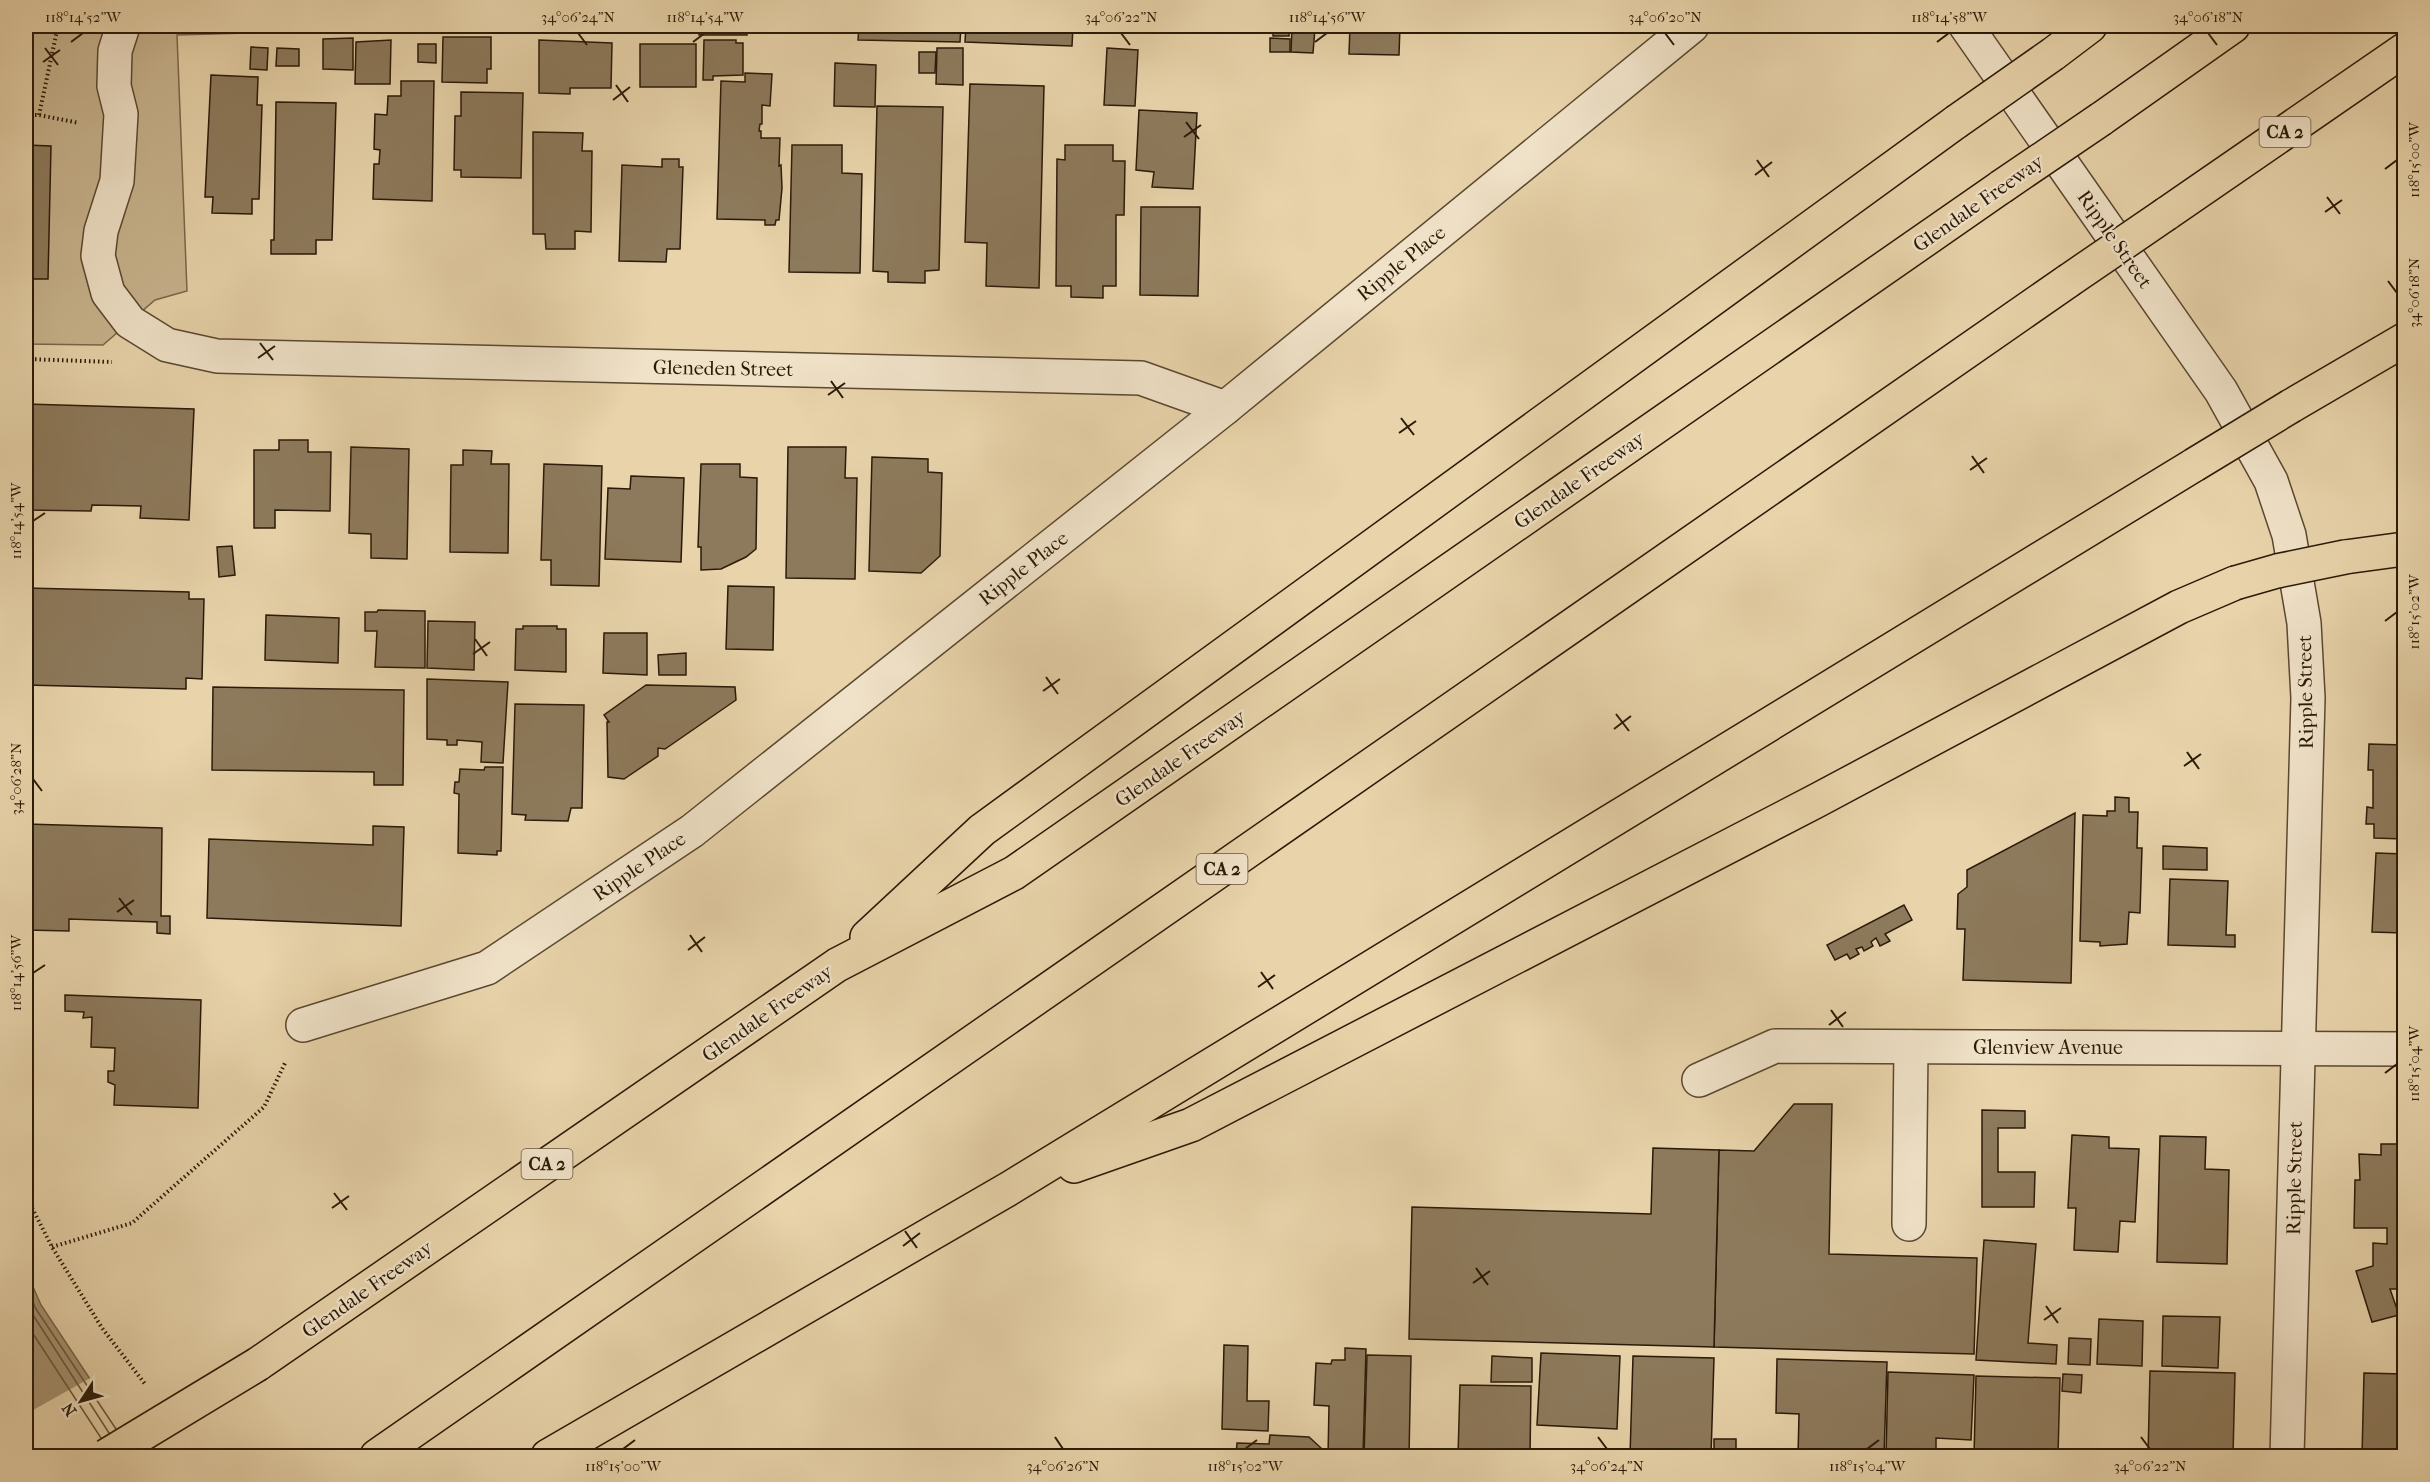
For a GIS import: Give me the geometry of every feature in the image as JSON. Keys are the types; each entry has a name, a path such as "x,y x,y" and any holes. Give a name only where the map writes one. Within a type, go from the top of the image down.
{"highway":[{"path":"837,965 982,830 2090,26"},
{"name":"Glendale Freeway","path":"106,1456 258,1364 837,965 1014,873 2233,26"},
{"name":"CA 2","path":"377,1456 2404,50"},
{"path":"548,1456 1010,1188 2194,465 2404,340"},
{"path":"1010,1188 1191,1125 1816,801 2179,607 2235,583 2277,571 2345,557 2404,549"}],"street":[{"name":"Gleneden Street","path":"123,26 114,51 114,86 121,114 117,181 101,231 98,256 108,293 130,322 167,345 217,356 1141,378 1225,408"},
{"name":"Ripple Place","path":"303,1025 487,968 692,831 1225,408 1692,26"},
{"name":"Ripple Street","path":"1966,26 2222,391 2271,481 2289,535 2304,623 2308,698 2287,1456"},
{"name":"Glenview Avenue","path":"1699,1080 1775,1046 2404,1049"},
{"path":"1909,1224 1911,1047"}],"path":[{"path":"39,115 58,26"},
{"path":"26,115 39,115 121,133"},
{"path":"52,1247 132,1223 264,1107 303,1025"},
{"path":"26,1196 52,1247 102,1328 151,1392"}],"shaded area":[{"path":"26,26 479,26 177,35 187,291 155,300 103,345 26,344"}],"water":[{"path":"26,1271 41,1305 141,1456 26,1456"}],"pier":[{"path":"92,1377 144,1456 26,1456 26,1414"}],"building":[{"path":"678,26 694,26 694,33 678,33"},
{"path":"699,26 747,26 747,35 699,35"},
{"path":"859,26 961,26 960,42 858,40"},
{"path":"966,26 1073,26 1072,46 965,42"},
{"path":"1273,26 1289,26 1289,36 1273,36"},
{"path":"1350,26 1400,26 1399,55 1349,54"},
{"path":"1292,27 1315,28 1313,53 1291,52"},
{"path":"443,37 491,37 491,69 487,69 487,83 442,82"},
{"path":"353,38 353,70 323,69 323,39"},
{"path":"1270,38 1290,39 1290,52 1270,52"},
{"path":"391,40 390,84 355,84 356,42"},
{"path":"539,40 612,43 611,88 570,88 570,94 539,93"},
{"path":"704,40 736,40 736,43 743,43 743,75 713,76 713,80 703,80"},
{"path":"418,44 436,44 436,63 418,62"},
{"path":"640,44 696,44 696,87 640,87"},
{"path":"251,47 268,48 267,70 250,69"},
{"path":"277,48 299,49 299,66 276,66"},
{"path":"937,48 963,48 963,85 936,84"},
{"path":"1107,48 1138,50 1135,106 1104,105"},
{"path":"919,52 936,52 935,73 919,73"},
{"path":"835,63 876,65 875,107 834,106"},
{"path":"745,73 772,74 770,106 762,105 762,124 760,124 759,131 761,131 761,138 780,138 779,166 781,165 782,188 779,220 776,220 775,225 765,225 765,220 717,219 721,81 745,82"},
{"path":"211,75 258,77 257,105 262,105 259,199 252,199 252,214 212,213 213,197 205,197"},
{"path":"401,81 434,81 432,201 373,199 374,164 379,164 380,150 374,149 375,114 387,115 388,96 401,96"},
{"path":"970,84 1044,86 1039,288 986,286 987,243 965,242"},
{"path":"461,92 523,93 521,178 461,177 461,170 454,170 455,116 461,116"},
{"path":"276,102 336,103 332,240 316,240 316,254 271,254 271,240 274,240"},
{"path":"877,106 943,107 939,270 925,271 925,283 888,282 888,272 873,271"},
{"path":"1139,110 1197,113 1193,189 1152,187 1154,172 1136,170"},
{"path":"533,132 583,133 582,151 592,151 591,232 575,231 575,249 546,249 545,234 533,234"},
{"path":"26,145 51,146 48,279 26,279"},
{"path":"792,145 842,145 842,173 862,174 860,273 789,272"},
{"path":"1065,145 1113,145 1113,161 1125,161 1124,215 1116,215 1116,286 1103,286 1103,298 1071,297 1071,286 1056,286 1057,159 1065,160"},
{"path":"662,159 679,159 679,167 683,167 680,249 667,249 666,262 619,261 622,165 662,167"},
{"path":"1141,207 1200,207 1198,296 1140,295"},
{"path":"26,404 194,409 189,520 140,518 141,506 92,505 91,511 26,510"},
{"path":"279,440 308,440 308,452 331,452 330,511 275,510 275,528 254,528 254,450 279,450"},
{"path":"351,447 409,449 407,559 371,558 371,534 349,533"},
{"path":"788,447 846,447 845,478 857,478 855,579 786,578"},
{"path":"463,450 492,451 491,464 509,464 508,553 450,552 451,465 463,465"},
{"path":"872,457 928,459 928,472 942,473 940,556 921,573 869,571"},
{"path":"544,464 602,466 599,586 551,585 551,560 541,560"},
{"path":"701,464 740,464 740,477 757,478 756,549 746,557 721,569 701,570 701,547 698,547"},
{"path":"631,476 684,478 681,562 605,559 608,488 630,489"},
{"path":"232,546 235,575 219,577 217,547"},
{"path":"728,586 774,587 773,650 726,649"},
{"path":"26,588 189,592 189,599 204,599 202,679 186,678 186,689 26,685"},
{"path":"378,610 425,611 425,668 375,667 377,631 365,631 365,612 377,612"},
{"path":"266,615 339,618 338,663 265,660"},
{"path":"428,621 475,622 474,670 427,668"},
{"path":"523,626 557,626 557,629 566,629 566,672 515,670 516,629 523,629"},
{"path":"604,633 647,633 647,675 603,673"},
{"path":"686,653 686,675 659,675 658,655"},
{"path":"427,679 508,682 503,763 481,762 482,742 457,740 457,745 447,745 447,740 427,739"},
{"path":"646,685 735,687 736,700 665,749 658,748 658,756 624,779 608,777 607,722 609,722 604,715"},
{"path":"213,687 404,690 403,785 374,785 374,772 212,770"},
{"path":"515,704 584,705 582,808 571,808 568,821 525,820 526,815 512,814"},
{"path":"2369,744 2404,745 2404,839 2374,838 2374,824 2366,824 2367,807 2373,808 2373,770 2368,770"},
{"path":"485,767 503,767 501,851 497,851 497,855 458,853 459,794 454,793 455,782 459,782 460,769 484,770"},
{"path":"2115,797 2129,798 2129,812 2138,812 2137,848 2142,848 2140,913 2129,912 2127,944 2100,946 2100,942 2080,941 2083,815 2107,816 2107,811 2115,811"},
{"path":"2075,813 2071,983 1963,980 1965,929 1957,929 1958,894 1967,887 1967,870"},
{"path":"26,824 162,828 161,916 170,916 170,934 157,933 157,922 69,919 69,931 27,930"},
{"path":"373,826 404,827 401,926 207,918 209,839 373,845"},
{"path":"2163,846 2207,848 2207,870 2163,869"},
{"path":"2376,853 2404,854 2404,933 2372,932"},
{"path":"2170,879 2228,881 2226,935 2235,935 2235,947 2168,945"},
{"path":"1904,905 1912,920 1885,934 1890,941 1880,946 1876,938 1871,942 1873,946 1864,951 1862,947 1856,949 1859,954 1850,959 1847,954 1835,960 1827,945"},
{"path":"65,995 201,1000 198,1108 114,1105 115,1085 108,1082 108,1071 114,1071 115,1048 91,1047 92,1017 83,1018 84,1012 65,1011"},
{"path":"1794,1104 1832,1104 1829,1254 1977,1258 1974,1354 1714,1347 1719,1150 1754,1151"},
{"path":"1982,1110 2025,1111 2025,1128 1998,1128 1998,1172 2035,1172 2034,1207 1982,1207"},
{"path":"2072,1135 2109,1137 2109,1148 2139,1149 2135,1222 2120,1221 2118,1252 2074,1250 2076,1208 2068,1208"},
{"path":"2160,1136 2206,1137 2205,1169 2229,1170 2227,1264 2157,1262"},
{"path":"2381,1144 2401,1144 2401,1150 2404,1151 2404,1289 2390,1289 2399,1315 2372,1322 2356,1271 2373,1266 2373,1243 2387,1244 2387,1228 2354,1228 2355,1180 2360,1180 2359,1154 2381,1155"},
{"path":"1653,1148 1719,1150 1714,1347 1409,1339 1412,1207 1651,1214"},
{"path":"1984,1240 2036,1244 2028,1343 2057,1345 2056,1364 1976,1360"},
{"path":"2163,1316 2220,1317 2218,1368 2162,1366"},
{"path":"2099,1319 2143,1321 2142,1366 2097,1364"},
{"path":"2069,1338 2091,1339 2090,1365 2068,1364"},
{"path":"1224,1345 1248,1346 1247,1401 1269,1401 1268,1431 1222,1429"},
{"path":"1345,1348 1366,1349 1363,1456 1328,1456 1329,1406 1314,1405 1316,1363 1331,1364 1332,1360 1345,1360"},
{"path":"1541,1353 1620,1356 1617,1429 1537,1425"},
{"path":"1367,1355 1411,1356 1409,1456 1364,1456"},
{"path":"1492,1356 1532,1358 1532,1382 1491,1382"},
{"path":"1633,1356 1714,1358 1711,1456 1630,1456"},
{"path":"1777,1359 1887,1362 1884,1456 1798,1456 1799,1414 1776,1413"},
{"path":"2150,1371 2235,1373 2233,1456 2148,1456"},
{"path":"1888,1372 1974,1375 1971,1440 1936,1438 1936,1456 1886,1456"},
{"path":"2364,1373 2403,1374 2400,1456 2362,1456"},
{"path":"2063,1374 2082,1375 2081,1393 2062,1391"},
{"path":"1976,1376 2060,1378 2058,1456 1974,1456"},
{"path":"1460,1385 1531,1386 1530,1456 1458,1456"},
{"path":"1270,1435 1309,1437 1321,1448 1321,1456 1236,1456 1237,1443 1269,1444"},
{"path":"1714,1439 1736,1439 1736,1456 1714,1456"}]}
